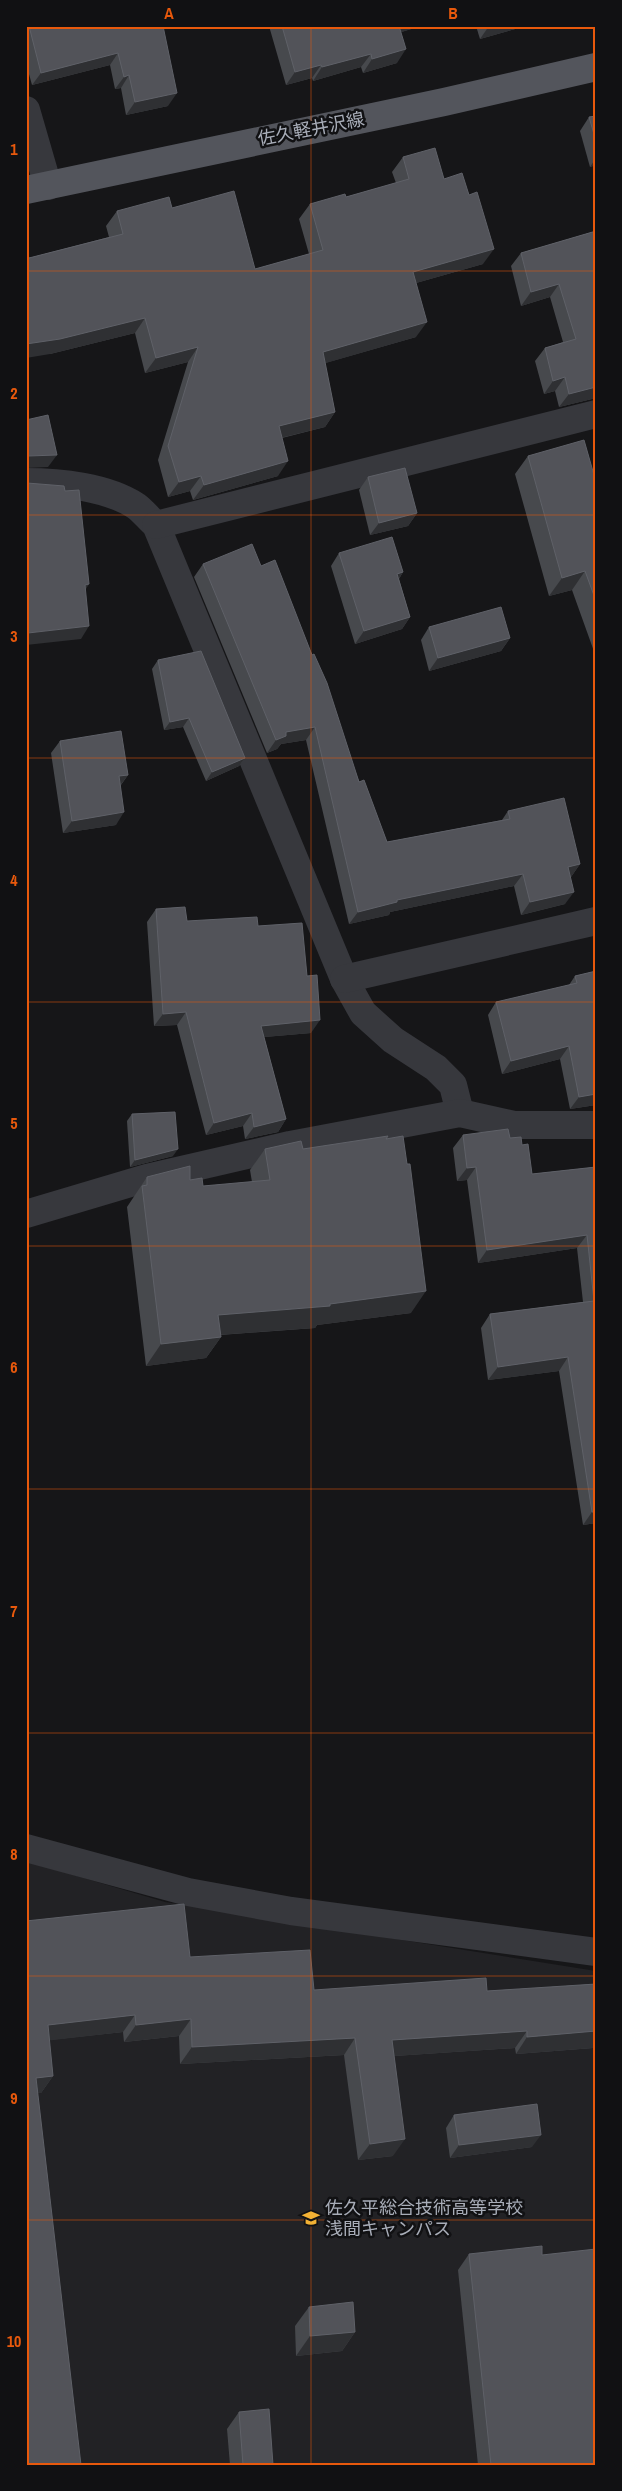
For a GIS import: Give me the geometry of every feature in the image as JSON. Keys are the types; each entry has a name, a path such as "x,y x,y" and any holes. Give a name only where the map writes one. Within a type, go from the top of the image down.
{"main road":[{"name":"佐久軽井沢線","path":"37,188 222,147 444,102 596,67"}],"street":[{"path":"26,110 37,188"},
{"path":"156,525 596,414"},
{"path":"26,482 57,482 118,497 137,507 156,525 344,979 363,1013 393,1040 436,1068 453,1085 460,1113"},
{"path":"344,979 596,921"},
{"path":"26,1214 166,1174 290,1145 460,1113 514,1125 596,1125"},
{"path":"26,1848 188,1892 281,1909 596,1952"}],"shaded area":[{"name":"佐久平総合技術高等学校 浅間キャンパス","path":"26,1861 165,1902 596,1971 596,2465 26,2465"}],"building":[{"path":"29,26 163,26 177,93 135,102 129,75 124,77 118,53 41,73"},
{"path":"282,26 399,26 406,49 372,59 371,54 295,72"},
{"path":"596,116 596,141 589,117"},
{"path":"435,148 444,179 462,173 469,195 477,192 494,249 413,272 427,322 323,352 335,412 279,426 288,461 204,485 201,476 179,482 168,446 198,347 156,358 145,318 60,339 26,344 26,248 29,258 123,234 117,211 169,197 172,208 234,191 255,269 323,250 310,204 345,194 346,197 409,179 403,157"},
{"path":"596,231 596,387 569,394 565,377 553,381 545,348 576,339 559,284 531,292 521,253"},
{"path":"48,415 57,455 26,457 26,420"},
{"path":"584,440 596,482 596,601 585,571 562,578 528,456"},
{"path":"405,468 417,513 379,523 368,477"},
{"path":"26,482 64,486 65,491 79,490 89,584 85,585 89,626 28,633 26,620"},
{"path":"392,537 403,572 397,574 410,617 364,631 339,553"},
{"path":"252,544 261,566 275,560 312,655 314,654 327,683 359,782 364,780 387,842 510,819 508,811 564,798 580,864 568,867 574,892 530,902 523,874 397,900 397,902 358,912 315,727 286,732 286,736 276,740 203,564"},
{"path":"501,607 510,638 438,658 429,627"},
{"path":"201,651 245,758 212,772 189,718 170,722 158,660"},
{"path":"121,731 128,775 119,776 124,812 72,821 60,741"},
{"path":"185,907 187,921 257,917 258,926 302,923 307,976 317,975 320,1020 261,1026 286,1119 254,1127 252,1113 214,1123 186,1012 163,1014 156,909"},
{"path":"596,971 596,1094 579,1097 569,1046 511,1061 496,1002 577,983 575,976"},
{"path":"175,1112 178,1149 135,1160 132,1114"},
{"path":"508,1129 510,1138 521,1137 522,1145 528,1144 532,1174 596,1167 596,1512 592,1512 568,1357 498,1367 490,1314 594,1301 587,1235 487,1250 476,1167 467,1168 463,1135"},
{"path":"388,1136 386,1139 403,1136 407,1164 410,1164 426,1291 330,1304 330,1306 218,1315 221,1337 161,1344 142,1186 147,1185 147,1177 190,1166 190,1180 202,1178 203,1186 270,1180 265,1149 301,1141 303,1149"},
{"path":"184,1904 190,1957 310,1950 314,1990 486,1978 487,1991 596,1984 596,2031 527,2037 527,2031 392,2040 405,2139 370,2144 355,2038 192,2047 191,2019 136,2025 135,2015 48,2025 53,2076 36,2078 81,2465 26,2465 26,1921"},
{"path":"537,2104 541,2135 459,2145 454,2115"},
{"path":"542,2246 542,2255 596,2249 596,2465 491,2465 469,2254"},
{"path":"353,2302 355,2332 310,2336 309,2307"},
{"path":"269,2409 273,2465 243,2465 239,2412"}],"place":[{"name":"佐久平総合技術高等学校 浅間キャンパス","path":"311,2218"}]}
